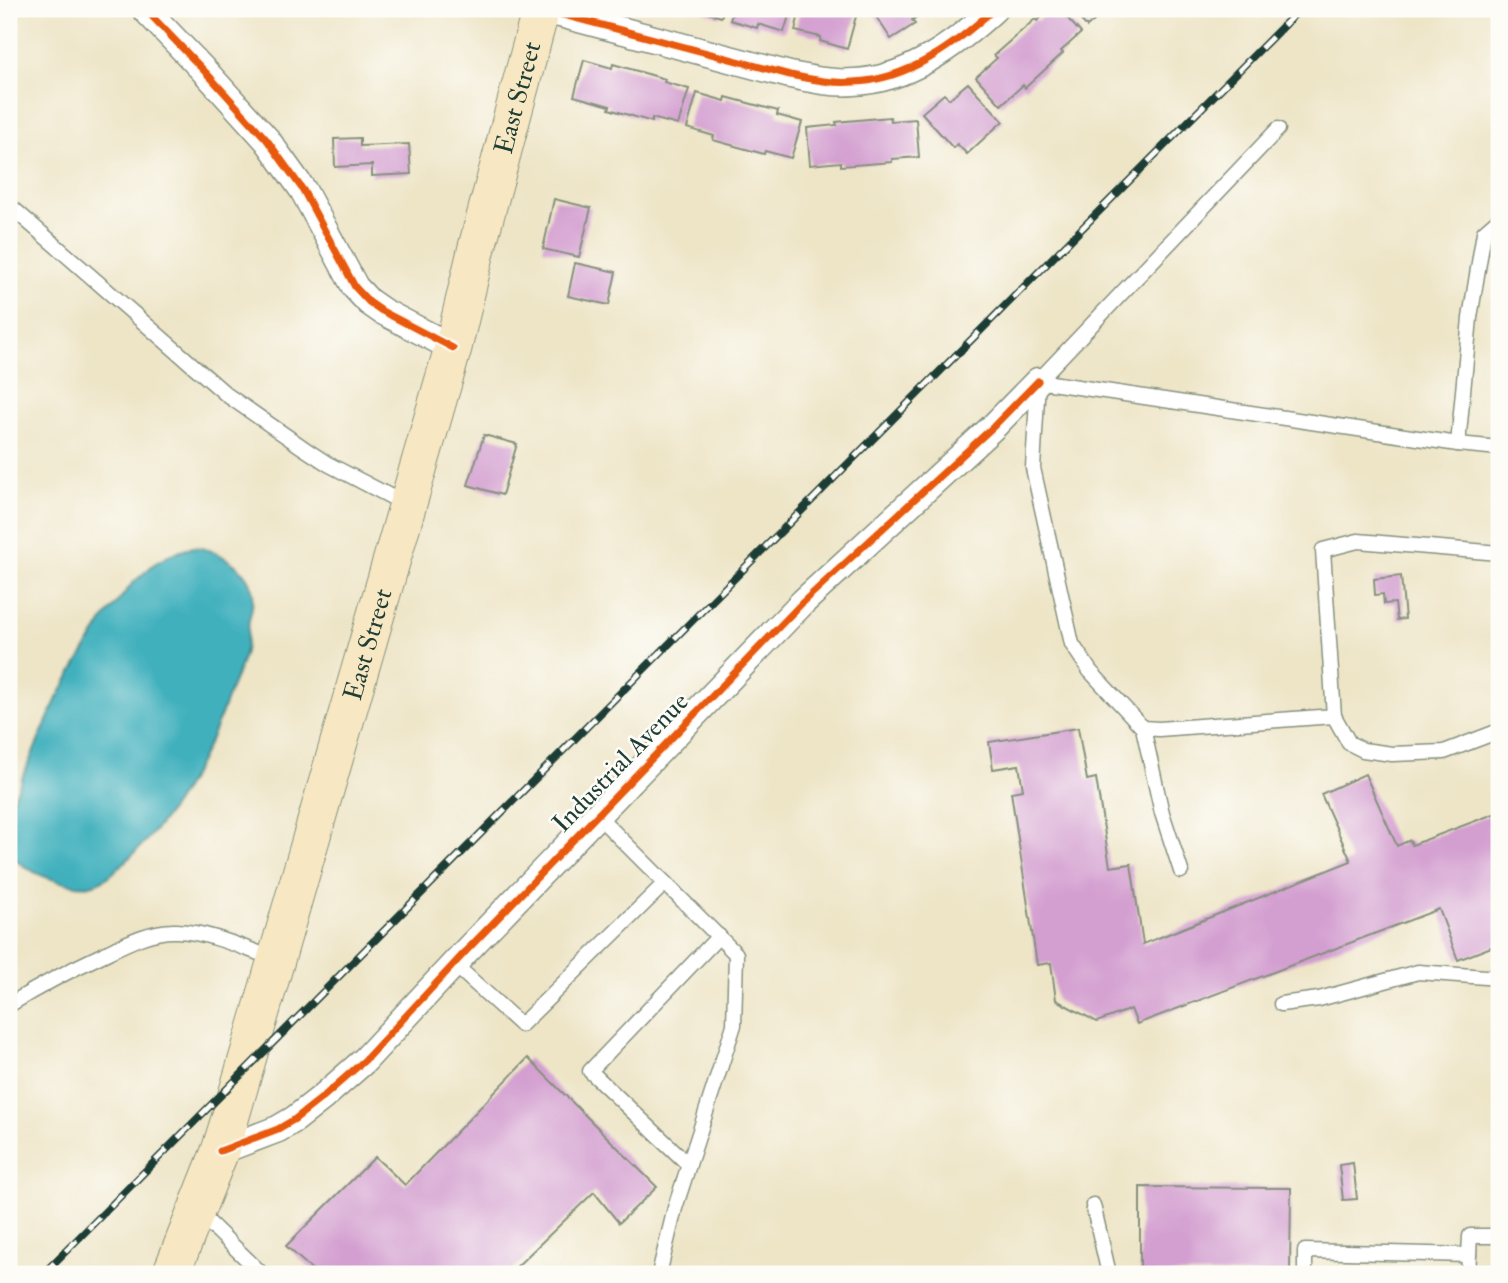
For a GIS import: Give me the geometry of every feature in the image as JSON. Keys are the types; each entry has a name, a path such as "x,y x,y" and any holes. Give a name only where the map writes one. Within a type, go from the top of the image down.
{"main road":[{"name":"East Street","path":"171,1274 220,1151 453,348 477,247 541,9"}],"street":[{"path":"145,9 267,140 303,190 355,287 382,311 453,348"},
{"path":"541,9 790,75 852,83 888,76 924,62 994,9"},
{"name":"Industrial Avenue","path":"220,1151 286,1124 323,1097 365,1060 803,602 993,428 1038,381"}],"lane":[{"path":"1181,872 1162,813 1143,728 1090,671 1072,645 1033,468 1038,381 1278,129"},
{"path":"9,205 228,396 328,464 407,505"},
{"path":"1458,444 1471,318 1485,232 1499,219"},
{"path":"1038,381 1499,448"},
{"path":"1499,553 1358,541 1323,550 1335,716 1349,743 1363,750 1392,754 1444,752 1499,731"},
{"path":"1143,728 1335,716"},
{"path":"598,816 736,954 734,1025 688,1164 659,1274"},
{"path":"454,964 522,1025 665,883"},
{"path":"9,1005 45,983 112,950 146,936 174,930 205,935 275,958"},
{"path":"688,1164 590,1071 719,936"},
{"path":"1280,1004 1319,999 1418,972 1499,978"},
{"path":"1093,1205 1109,1274"},
{"path":"196,1211 262,1274"},
{"path":"1468,1274 1470,1236 1499,1236"},
{"path":"1305,1274 1305,1251 1469,1255"}],"water":[{"path":"193,547 212,551 230,561 245,576 253,593 246,647 212,737 189,781 162,822 129,858 106,878 84,886 58,881 34,872 20,864 9,852 9,808 57,698 105,618 131,585 154,564"}],"building":[{"path":"697,9 724,9 721,17"},
{"path":"734,9 791,9 784,32 758,24 757,28 730,20"},
{"path":"800,9 858,9 847,49 820,41 821,37 795,31"},
{"path":"871,9 929,9 912,20 915,24 891,39"},
{"path":"1051,9 1059,9 1081,33 1025,88 1023,85 1001,105 976,77 997,58 994,55 1035,19 1037,21"},
{"path":"1071,9 1107,9 1087,27"},
{"path":"584,60 612,68 613,64 689,89 678,125 652,118 652,122 574,96"},
{"path":"968,83 1003,121 967,154 957,144 953,148 922,113 944,94 949,99"},
{"path":"697,93 725,101 726,97 778,111 777,115 802,122 791,158 765,151 764,154 713,140 714,136 687,128"},
{"path":"890,117 891,121 916,119 919,157 841,166 841,162 810,165 807,128 837,125 836,122"},
{"path":"360,138 360,146 409,144 411,174 372,176 372,165 335,167 334,139"},
{"path":"554,199 591,208 579,257 543,249"},
{"path":"575,263 616,272 609,305 568,296"},
{"path":"484,435 517,444 502,495 468,485"},
{"path":"1401,576 1405,619 1397,620 1395,603 1384,604 1383,594 1375,595 1374,579"},
{"path":"1078,728 1087,780 1096,778 1110,867 1131,864 1143,944 1351,861 1321,794 1365,774 1397,846 1410,840 1412,845 1499,812 1499,944 1458,960 1439,909 1137,1024 1131,1009 1097,1022 1056,1000 1051,963 1037,965 1011,792 1023,790 1019,765 993,769 989,742"},
{"path":"528,1058 657,1187 619,1223 594,1192 513,1270 516,1274 317,1274 286,1246 375,1157 405,1185"},
{"path":"1353,1163 1357,1199 1343,1200 1339,1165"},
{"path":"1140,1187 1291,1188 1290,1274 1140,1274"}],"railway":[{"path":"43,1274 1300,9"}],"cycle path":[{"path":"145,9 267,140 303,190 355,287 382,311 453,348"},
{"path":"541,9 790,75 846,82 874,80 912,67 964,35 994,9"},
{"path":"220,1151 278,1129 295,1119 365,1060 467,950 803,602 993,427 1038,381"}]}
